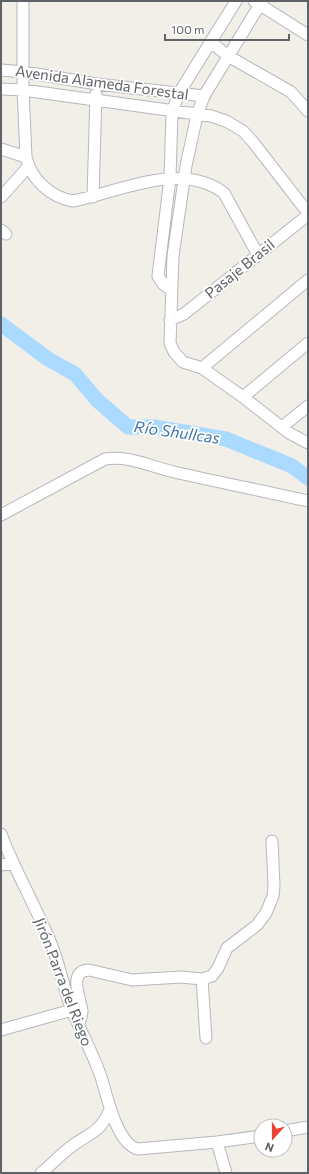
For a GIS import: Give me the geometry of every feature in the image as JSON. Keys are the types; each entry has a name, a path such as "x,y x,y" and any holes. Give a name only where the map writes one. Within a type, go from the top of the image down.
{"street":[{"path":"1,197 27,162 23,90 23,1"},
{"path":"170,289 163,284 158,276 170,178 172,112 179,94 236,1"},
{"path":"308,35 259,2 204,96 197,115 184,179 170,289 170,343 174,352 183,362 202,368 244,397 289,433 308,443"},
{"path":"211,42 228,56 291,92 308,111"},
{"name":"Avenida Alameda Forestal","path":"1,70 24,72 97,84 204,96"},
{"path":"92,197 97,84"},
{"name":"Avenida Alameda Forestal","path":"1,89 23,90 172,112 211,116 226,121 242,131 253,142 308,214"},
{"path":"1,149 27,162 49,192 65,200 73,201 170,178 202,182 215,187 224,193 258,255"},
{"name":"Pasaje Brasil","path":"170,320 184,314 308,214"},
{"path":"202,368 308,280"},
{"path":"244,397 308,343"},
{"path":"282,427 308,406"},
{"path":"1,515 105,459 114,458 125,458 151,467 308,501"},
{"name":"Jirón Parra del Riego","path":"1,834 6,864 50,940 62,973 72,1010 100,1074 110,1110 126,1141 132,1148 138,1149 217,1142"},
{"path":"79,1024 82,1010 76,991 79,976 84,971 89,970 132,980 181,977 202,979 212,976 215,973 227,948 257,925 266,913 273,896 274,886 272,841"},
{"path":"202,979 206,1038"},
{"path":"1,1030 72,1010"},
{"path":"41,1173 72,1146 97,1130 103,1124 110,1110"},
{"path":"293,1130 308,1127"},
{"path":"226,1173 217,1142 253,1137"}],"waterway":[{"name":"Río Shullcas","path":"1,324 48,359 75,374 97,400 128,427 154,427 226,439 292,466 308,478"}]}
